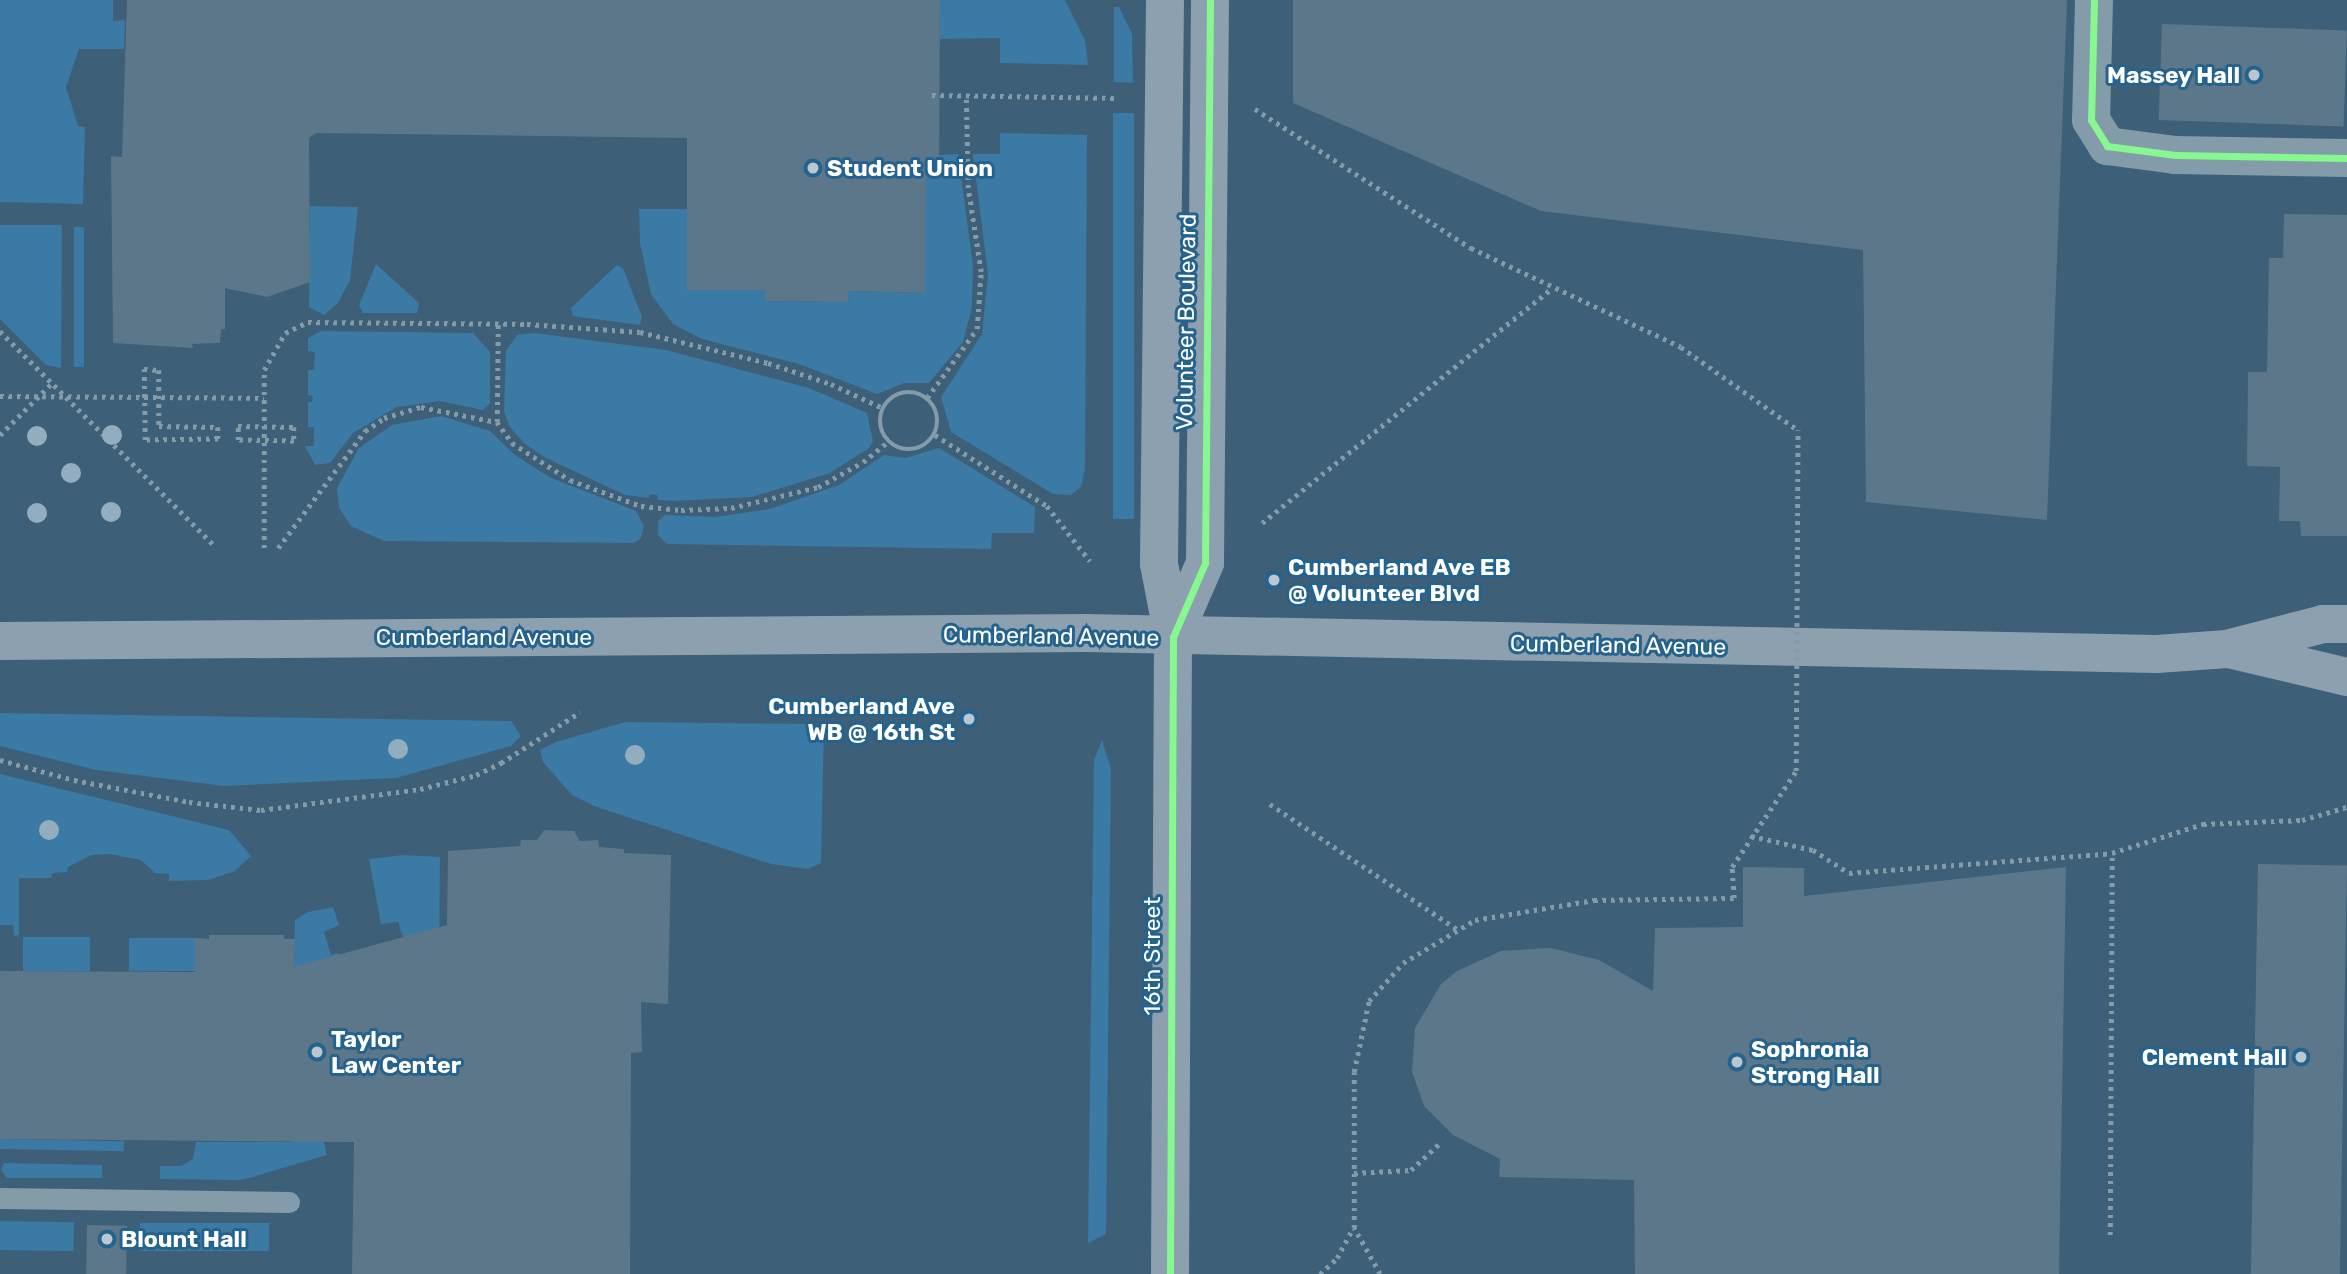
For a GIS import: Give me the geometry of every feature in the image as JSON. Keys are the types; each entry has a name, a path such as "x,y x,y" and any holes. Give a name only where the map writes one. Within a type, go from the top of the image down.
{"main road":[{"name":"Volunteer Boulevard","path":"1165,0 1159,564 1173,637"},
{"name":"Volunteer Boulevard","path":"1173,637 1205,564 1210,0"},
{"name":"Cumberland Avenue","path":"0,641 1085,633 1173,637 2157,654 2227,649 2323,624 2347,624"},
{"name":"16th Street","path":"1170,1274 1173,637"},
{"name":"Cumberland Avenue","path":"2227,649 2347,677"}],"street":[{"path":"2094,0 2091,120 2107,146 2175,155 2347,158"}],"lane":[{"path":"0,1198 289,1202"}],"path":[{"path":"932,95 1123,98"},
{"path":"927,398 977,329 981,272 968,188 966,96"},
{"path":"1252,108 1471,248 1681,347 1798,430 1796,771 1732,867 1734,898 1594,900 1475,920 1403,963 1369,1001 1354,1072 1354,1227 1337,1258 1320,1274"},
{"path":"1262,523 1552,288"},
{"path":"264,548 264,398 267,359 285,333 302,324 498,325 640,332 768,363 831,384 883,408"},
{"path":"498,325 497,422 512,443 570,480 641,506 681,510 731,508 818,487 863,462 889,441"},
{"path":"0,331 214,545"},
{"path":"144,369 159,370 159,426 218,426 218,439 145,440 145,397 144,369"},
{"path":"0,435 51,384"},
{"path":"905,391 927,398 938,417 936,435 911,450 889,441 881,429 883,408 905,391"},
{"path":"0,396 264,398"},
{"path":"278,548 352,446 384,418 421,407 441,408 497,422"},
{"path":"239,426 294,427 295,441 264,440 238,440 239,426"},
{"path":"936,435 1047,506 1090,561"},
{"path":"0,760 125,790 261,810 419,789 476,775 501,763 580,712"},
{"path":"1270,804 1458,930"},
{"path":"1751,836 1813,850 1849,873 2112,853 2203,824 2302,820 2347,807"},
{"path":"2110,1236 2112,853"},
{"path":"1354,1173 1410,1170 1441,1142"},
{"path":"1354,1227 1380,1274"}],"shaded area":[{"path":"0,0 113,0 113,21 125,20 124,49 79,49 66,87 78,126 85,127 83,204 0,202"},
{"path":"940,0 1065,0 1085,40 1088,65 1000,63 1000,38 940,39"},
{"path":"1114,7 1119,7 1132,34 1133,83 1114,82"},
{"path":"1113,113 1134,113 1134,519 1113,519"},
{"path":"1000,133 1087,135 1085,470 1081,487 1071,495 1053,494 951,432 941,397 982,334 988,274 973,154 1000,154"},
{"path":"958,154 973,265 972,307 963,342 929,383 904,383 877,394 802,365 702,339 673,324 651,294 640,243 639,209 687,209 687,290 765,289 765,301 848,302 849,291 924,293 926,178 939,178 939,155"},
{"path":"310,206 358,207 350,280 338,303 324,315 309,307"},
{"path":"0,225 62,225 61,368 46,365 0,319"},
{"path":"74,227 84,227 84,367 74,367"},
{"path":"376,264 419,303 417,313 363,313 359,305"},
{"path":"617,265 623,268 642,317 640,325 573,316 571,308"},
{"path":"321,331 473,333 490,352 490,403 483,410 440,401 397,407 353,433 330,463 315,465 305,446 314,446 314,427 308,427 308,402 312,402 313,396 308,395 308,370 314,370 315,352 308,351 308,338"},
{"path":"534,333 666,350 809,388 867,413 873,441 869,448 830,473 752,497 672,501 658,500 657,495 650,494 649,498 625,495 546,458 525,444 509,426 504,411 506,351 517,335"},
{"path":"441,416 490,431 515,455 551,478 636,511 644,526 641,538 634,543 384,541 351,526 339,508 337,488 359,448 392,425"},
{"path":"939,448 1035,507 1034,533 992,533 991,549 667,544 658,535 658,521 665,515 715,517 770,509 839,485 884,455 905,458"},
{"path":"0,713 511,721 521,736 511,746 396,778 224,786 96,770 0,746"},
{"path":"625,722 824,724 821,863 808,869 771,864 594,806 572,795 543,762 540,750 556,742"},
{"path":"1102,740 1111,769 1106,1234 1088,1243 1094,760"},
{"path":"0,774 229,830 251,856 235,871 208,880 169,881 169,874 155,873 141,860 109,854 92,855 68,867 67,872 53,873 51,878 19,878 19,935 14,936 13,925 0,925"},
{"path":"403,855 440,857 439,965 407,950 398,922 381,924 369,859"},
{"path":"333,907 339,925 324,932 331,955 338,953 343,971 294,974 295,920 308,912"},
{"path":"23,937 90,937 90,971 23,971"},
{"path":"129,938 195,938 195,971 129,971"},
{"path":"294,1094 313,1094 327,1155 242,1180 160,1179 160,1166 181,1166 193,1159 196,1142 292,1142"},
{"path":"0,1139 124,1141 124,1151 0,1149"},
{"path":"4,1163 102,1165 102,1178 7,1178 1,1170"},
{"path":"0,1221 74,1222 73,1251 0,1250"},
{"path":"140,1223 269,1223 269,1251 140,1251"}],"building":[{"name":"Student Union","path":"127,0 940,0 939,179 926,178 925,293 849,291 848,302 765,301 765,290 687,290 687,138 316,133 309,138 310,282 267,297 225,288 225,329 221,329 220,343 192,344 193,348 113,343 111,156 122,157"},
{"path":"1293,0 2067,0 2047,520 1866,502 1863,250 1541,211 1293,103"},
{"name":"Massey Hall","path":"2162,24 2347,30 2344,126 2159,120"},
{"path":"2284,214 2347,215 2347,536 2301,536 2300,521 2279,521 2280,467 2247,466 2248,372 2267,372 2269,258 2283,258"},
{"name":"Taylor Law Center","path":"544,830 574,831 580,841 598,840 599,847 624,849 624,853 671,855 668,1004 641,1002 642,1052 631,1053 630,1274 352,1274 354,1142 0,1139 0,971 195,972 195,938 209,939 209,935 284,935 284,939 295,939 294,967 447,925 448,851 520,846 521,840 537,840"},
{"name":"Clement Hall","path":"2258,864 2347,866 2340,1274 2251,1274"},
{"name":"Sophronia Strong Hall","path":"1743,867 1804,868 1804,896 2066,867 2059,1274 1635,1274 1634,1180 1499,1177 1500,1159 1453,1135 1424,1106 1412,1072 1415,1028 1441,984 1457,971 1501,951 1551,948 1599,960 1653,991 1655,928 1743,927"},
{"path":"87,1225 127,1226 126,1274 86,1274"}],"cycle path":[{"path":"1170,1274 1173,637 1205,563 1210,0"},
{"path":"2094,0 2091,120 2107,146 2175,155 2347,158"}],"place":[{"name":"Massey Hall","path":"2254,75"},
{"name":"Student Union","path":"813,168"},
{"name":"Cumberland Ave EB @ Volunteer Blvd","path":"1274,580"},
{"name":"Cumberland Ave WB @ 16th St","path":"969,719"},
{"name":"Taylor Law Center","path":"317,1052"},
{"name":"Clement Hall","path":"2301,1057"},
{"name":"Sophronia Strong Hall","path":"1737,1062"},
{"name":"Blount Hall","path":"107,1239"}]}
